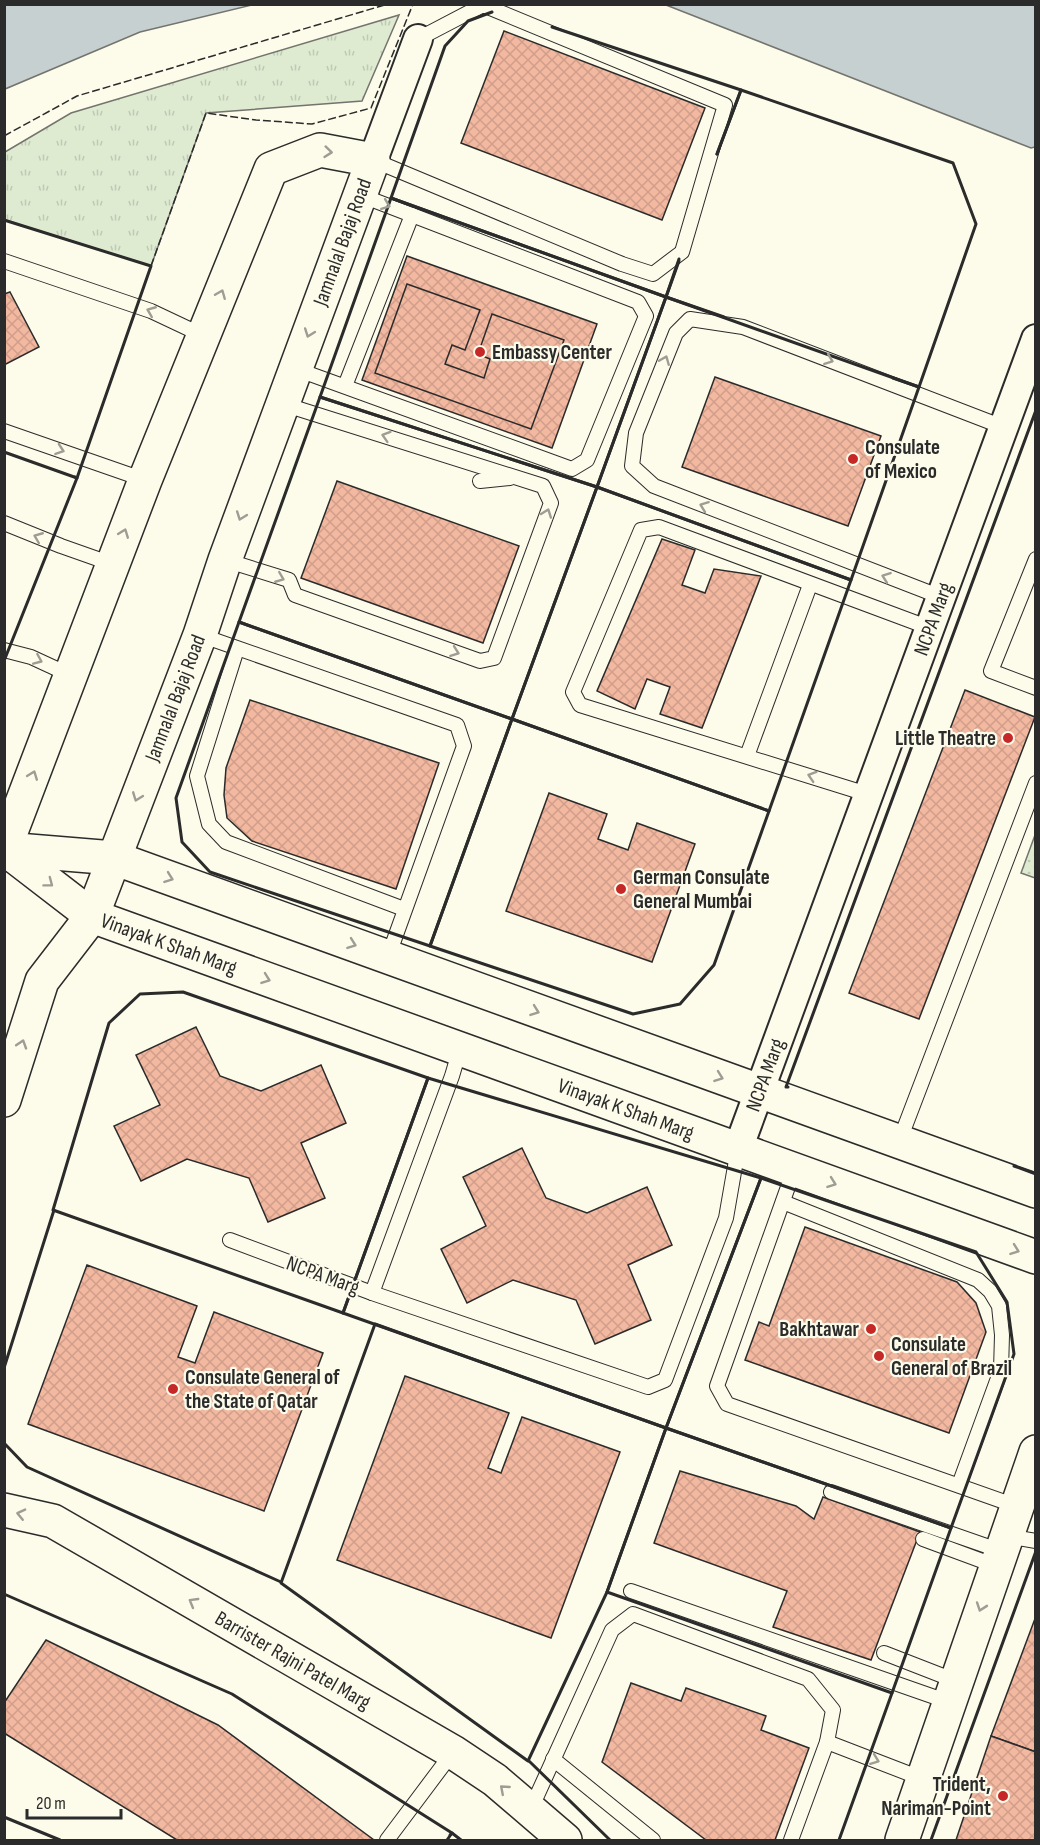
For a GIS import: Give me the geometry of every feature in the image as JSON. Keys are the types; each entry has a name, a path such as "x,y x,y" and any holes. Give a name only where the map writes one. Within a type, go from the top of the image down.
{"street":[{"path":"373,160 418,39"},
{"name":"Jamnalal Bajaj Road","path":"4,1100 42,981 92,916 200,635 225,560 373,160 320,150 271,170 145,480 70,675 12,805 5,850"},
{"name":"NCPA Marg","path":"738,1149 1035,339"},
{"path":"5,850 114,858 1035,1191"},
{"name":"Vinayak K Shah Marg","path":"5,850 92,916 1035,1257"},
{"path":"902,1840 952,1691 1011,1540 1035,1452"},
{"name":"Barrister Rajni Patel Marg","path":"4,1510 53,1521 453,1752 495,1780 565,1840"}],"lane":[{"path":"373,160 622,264 653,274 682,252 725,105 483,5 418,39"},
{"path":"295,369 572,469 587,460 646,316 638,302 360,195"},
{"path":"345,386 412,215"},
{"path":"4,261 151,311 204,336"},
{"path":"941,597 654,486 632,466 636,433 676,333 690,320 743,327 1003,427"},
{"path":"225,560 289,580 295,595 480,661 494,658 551,503 543,486 282,404"},
{"path":"4,431 145,480"},
{"path":"480,481 515,477"},
{"path":"4,523 112,564"},
{"path":"867,794 580,705 573,692 641,530 659,527 930,628"},
{"path":"1035,559 991,671 1035,688"},
{"path":"747,756 810,585"},
{"path":"200,635 456,724 464,746 387,957"},
{"path":"237,649 197,776 209,824 226,842 404,909"},
{"path":"4,650 31,657 70,675"},
{"path":"899,1142 1035,783"},
{"path":"372,1293 460,1049"},
{"name":"NCPA Marg","path":"230,1240 372,1293 648,1387 665,1380 718,1240 726,1218 738,1149"},
{"path":"794,1170 717,1386 727,1404 959,1485 1011,1540"},
{"path":"783,1202 978,1280 990,1291 999,1306 1002,1335 1001,1370 959,1485"},
{"path":"831,1492 936,1528 1011,1540"},
{"path":"936,1528 927,1540 1011,1540"},
{"path":"631,1591 881,1678 952,1691"},
{"path":"530,1811 612,1630 633,1614 808,1679 833,1710 827,1742 791,1840"},
{"path":"881,1678 887,1654 952,1691"},
{"path":"827,1742 923,1779"},
{"path":"387,1840 453,1752"},
{"path":"553,1760 653,1840"}],"green space":[{"path":"399,15 362,101 206,113 151,266 5,220 5,152 71,113"},
{"path":"1035,835 1035,878 1021,873"}],"shaded area":[{"path":"5,4 252,5 140,32 5,89"},
{"path":"666,5 1035,5 1035,147 1031,148"}],"building":[{"path":"504,31 705,108 662,220 461,143"},
{"name":"Embassy Center","path":"407,256 597,324 552,448 362,380"},
{"path":"407,284 480,310 465,350 452,345 445,364 484,378 490,359 478,354 492,314 564,340 531,429 375,373"},
{"path":"10,292 39,347 4,365 4,294"},
{"path":"715,377 881,436 848,526 682,467"},
{"path":"337,481 519,546 483,643 301,578"},
{"path":"662,539 695,550 682,585 705,593 714,569 761,576 702,728 660,714 670,687 647,679 635,709 597,691"},
{"path":"965,690 1035,717 919,1019 849,993"},
{"path":"250,700 439,763 396,889 252,841 227,818 224,795 226,768"},
{"path":"549,793 607,814 598,839 628,850 637,823 695,844 652,962 506,911"},
{"path":"196,1027 220,1076 261,1091 321,1065 346,1123 301,1143 325,1198 268,1222 249,1178 187,1159 141,1181 114,1126 160,1105 136,1055"},
{"path":"522,1148 546,1198 587,1213 647,1187 672,1245 628,1265 651,1320 595,1344 576,1300 513,1280 467,1303 441,1249 486,1226 463,1177"},
{"name":"Bakhtawar","path":"805,1227 957,1282 976,1303 986,1332 949,1433 745,1360 759,1322 769,1326"},
{"path":"87,1265 197,1306 178,1357 195,1363 214,1312 323,1353 264,1511 28,1424"},
{"path":"405,1376 509,1413 488,1468 501,1473 522,1417 620,1452 551,1638 337,1560"},
{"path":"680,1471 796,1506 814,1519 823,1497 920,1532 871,1660 773,1627 787,1591 654,1543"},
{"path":"1036,1616 1036,1752 991,1736"},
{"path":"46,1640 218,1725 374,1840 177,1840 4,1733 4,1703"},
{"path":"631,1683 681,1701 686,1688 766,1716 761,1730 809,1748 775,1840 706,1840 602,1762"},
{"name":"Trident, Nariman-Point","path":"991,1736 1036,1752 1036,1840 956,1840"}],"fence":[{"path":"4,136 77,96 388,4"},
{"path":"151,266 206,113 256,120 312,124 371,108 413,4"}],"wall":[{"path":"492,12 468,21 445,46 391,198 666,297 679,261"},
{"path":"552,27 741,90 717,154"},
{"path":"717,154 741,90 953,163 976,224 919,387 893,378"},
{"path":"391,198 666,297 597,487 320,397 391,198"},
{"path":"4,220 151,266 77,478 4,452"},
{"path":"679,259 666,297 724,317"},
{"path":"666,297 919,387 851,580 597,487 666,297"},
{"path":"320,397 597,487 512,719 239,622 320,397"},
{"path":"788,1087 786,1087 1036,410"},
{"path":"4,661 77,478 75,477"},
{"path":"597,487 851,580 769,811 512,719 597,487"},
{"path":"239,622 512,719 430,946 210,872 182,842 176,798 239,622"},
{"path":"512,719 769,811 714,965 680,1004 633,1014 430,946 512,719"},
{"path":"183,992 428,1078 343,1313 53,1210 109,1023 140,994 183,992"},
{"path":"428,1078 761,1178 666,1428 343,1313 428,1078"},
{"path":"1014,1166 1036,1174"},
{"path":"761,1178 976,1252 1007,1302 1014,1354 951,1528 666,1428 761,1178"},
{"path":"4,1368 54,1210"},
{"path":"375,1324 666,1428 607,1592 528,1761 281,1583 375,1324"},
{"path":"666,1428 951,1528 892,1693 607,1592 666,1428"},
{"path":"4,1443 27,1467 281,1582"},
{"path":"931,1840 1036,1551"},
{"path":"4,1594 232,1694 452,1833 447,1840"},
{"path":"839,1840 892,1693"},
{"path":"529,1761 610,1840"},
{"path":"4,1817 60,1840"},
{"path":"450,1835 452,1833 461,1840"}],"place":[{"name":"Embassy Center","path":"480,352"},
{"name":"Consulate of Mexico","path":"853,459"},
{"name":"Little Theatre","path":"1008,738"},
{"name":"German Consulate General Mumbai","path":"621,889"},
{"name":"Bakhtawar","path":"871,1329"},
{"name":"Consulate General of Brazil","path":"879,1356"},
{"name":"Consulate General of the State of Qatar","path":"173,1389"},
{"name":"Trident, Nariman-Point","path":"1003,1796"}]}
